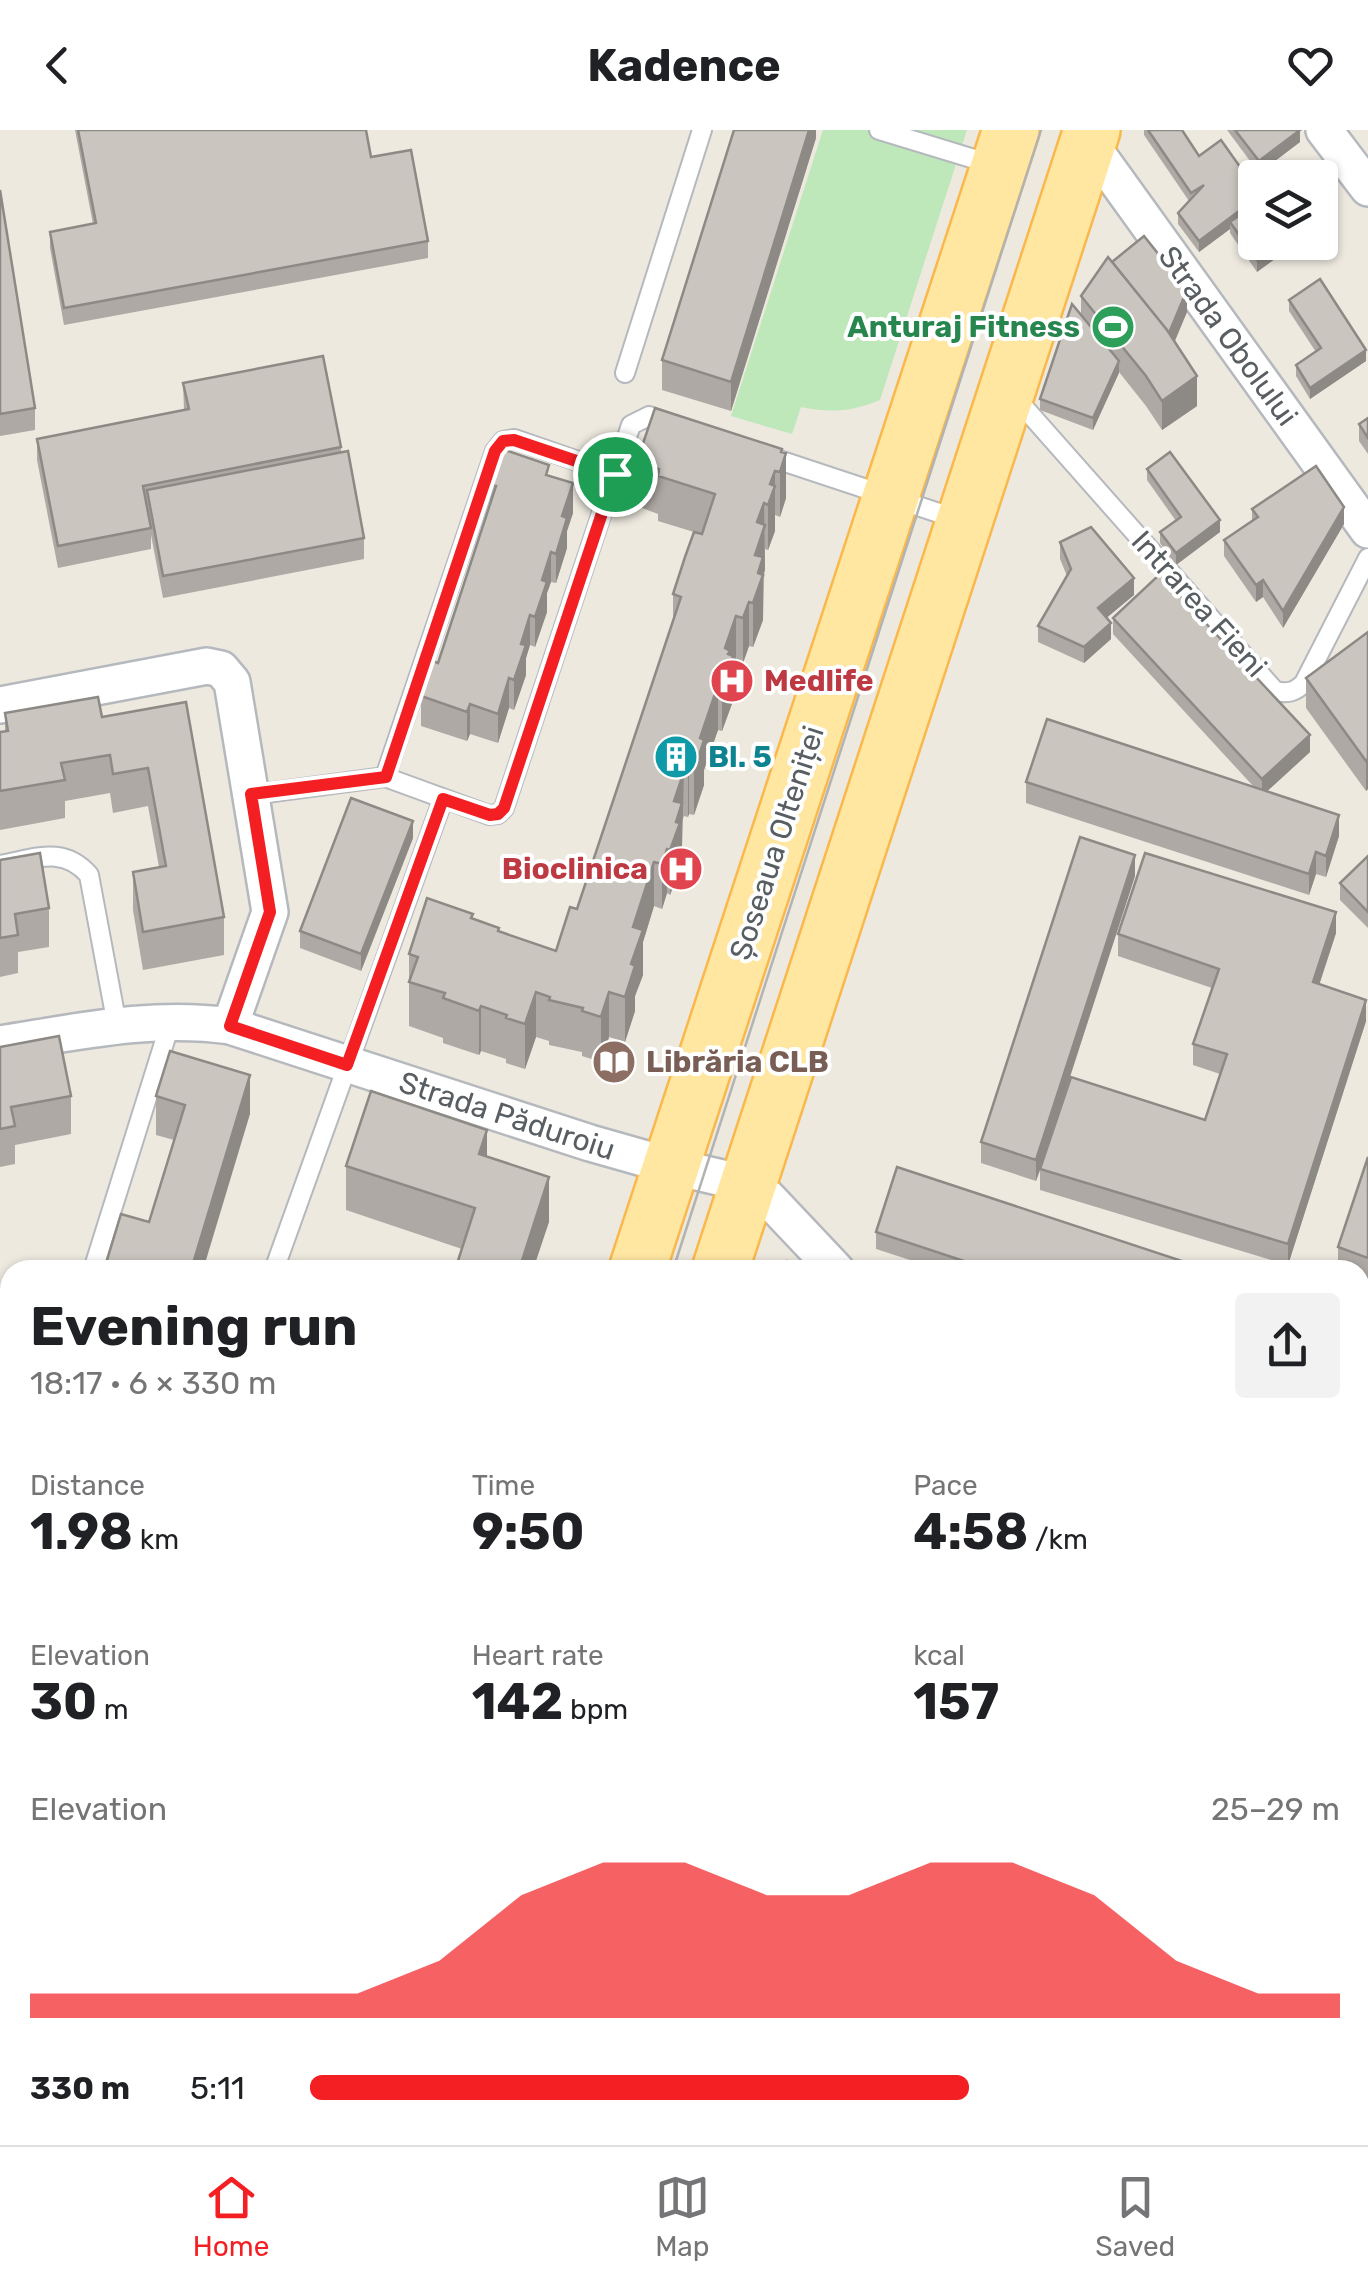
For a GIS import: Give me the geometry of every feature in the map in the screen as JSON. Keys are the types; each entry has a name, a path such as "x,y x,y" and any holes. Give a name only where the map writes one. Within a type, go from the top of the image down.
{"main road":[{"path":"723,1260 1090,136"},
{"name":"Șoseaua Olteniței","path":"640,1260 1005,148"}],"street":[{"path":"1324,130 1368,188"},
{"name":"Strada Obolului","path":"1090,136 1368,530"},
{"path":"0,704 207,666 221,669 232,682 270,912 230,1026"},
{"name":"Strada Păduroiu","path":"0,1044 117,1025 170,1021 230,1026 590,1143 748,1184"},
{"path":"748,1184 768,1198 827,1260"}],"lane":[{"path":"625,372 702,130"},
{"path":"879,130 1005,148"},
{"name":"Intrarea Fieni","path":"1007,388 1275,690 1286,694 1304,683 1368,558"},
{"path":"251,794 386,777 490,815 498,814 504,808 631,424 649,416 685,428"},
{"path":"386,777 495,451 503,441 514,440 615,474"},
{"path":"755,452 964,521"},
{"path":"278,1260 443,799"},
{"path":"0,864 46,856 66,857 89,874 117,1025"},
{"path":"96,1260 170,1021"}],"green space":[{"path":"823,130 967,130 880,400 841,410 801,407 792,434 731,416"}],"building":[{"path":"78,130 366,130 371,157 411,150 428,241 64,308 50,232 96,223"},
{"path":"734,130 809,130 731,382 662,360"},
{"path":"1148,130 1182,130 1199,156 1221,140 1238,164 1238,212 1199,241 1178,213 1204,185 1191,193"},
{"path":"1235,130 1300,130 1260,160"},
{"path":"0,190 35,408 0,414"},
{"path":"1238,216 1238,233 1230,222"},
{"path":"1144,236 1187,290 1169,333 1112,262"},
{"path":"1108,257 1167,330 1197,376 1162,401 1081,296"},
{"path":"1320,279 1366,350 1310,388 1296,365 1321,348 1289,300"},
{"path":"1072,304 1119,361 1093,418 1040,399"},
{"path":"323,356 341,447 143,486 151,528 58,546 37,439 189,409 183,383"},
{"name":"Bl. 5","path":"655,408 786,453 780,472 775,471 770,484 775,486 768,505 764,503 757,522 765,525 755,555 763,557 758,573 763,575 753,603 749,602 743,618 736,616 725,648 733,656 722,687 718,685 700,738 704,740 694,771 684,771 674,801 682,803 676,822 680,823 670,850 667,849 662,864 654,862 633,927 643,930 625,997 609,992 601,1017 536,992 525,1024 481,1006 479,1011 443,998 445,993 409,982 418,957 409,954 427,898 473,914 471,918 499,928 498,931 556,951 570,907 577,909 681,597 673,594 685,557 694,532 702,534 715,494 658,476 659,469 637,461"},
{"path":"1368,418 1368,438 1359,424"},
{"path":"502,449 549,465 546,475 573,483 562,516 567,518 556,554 551,552 542,580 547,582 535,617 530,615 521,644 526,645 514,680 509,678 498,714 470,704 467,712 421,696 433,661 438,663 496,486 490,485"},
{"path":"348,451 364,538 163,576 147,490"},
{"path":"1170,452 1220,520 1176,553 1160,532 1181,517 1147,469"},
{"path":"1316,466 1344,507 1283,611 1263,580 1256,585 1224,540 1258,517 1252,509"},
{"path":"1091,527 1134,578 1098,608 1111,623 1084,647 1038,626 1071,569 1060,542"},
{"path":"1160,574 1310,735 1262,779 1113,618"},
{"path":"1368,632 1368,759 1366,761 1306,678"},
{"path":"98,697 102,717 186,702 224,917 143,932 133,872 166,866 148,768 113,774 110,755 61,763 65,780 0,791 0,732 8,731 5,713"},
{"path":"1047,719 1339,815 1326,856 1316,852 1309,874 1026,782"},
{"path":"351,798 413,821 361,954 300,931"},
{"path":"1080,837 1135,855 1036,1160 981,1142"},
{"path":"40,853 49,908 15,914 18,935 0,938 0,860"},
{"path":"1145,853 1336,912 1313,982 1366,1000 1288,1244 1040,1169 1071,1077 1205,1120 1227,1054 1193,1044 1219,969 1118,934"},
{"path":"1368,856 1368,912 1340,883"},
{"path":"59,1036 71,1096 11,1107 15,1126 0,1129 0,1047"},
{"path":"170,1051 250,1075 194,1260 107,1260 121,1214 149,1222 185,1105 156,1096"},
{"path":"371,1091 487,1130 479,1154 549,1177 522,1260 458,1260 475,1208 346,1166"},
{"path":"1368,1157 1368,1258 1338,1247"},
{"path":"897,1167 1179,1260 961,1260 876,1232"}],"tram line":[{"path":"676,1260 1041,130"}],"place":[{"name":"Anturaj Fitness","path":"1113,327"},
{"name":"Medlife","path":"732,681"},
{"name":"Bl. 5","path":"676,757"},
{"name":"Bioclinica","path":"681,869"},
{"name":"Librăria CLB","path":"614,1062"}],"route":[{"path":"514,440 615,474 504,808 490,815 443,799 347,1065 230,1026 270,912 251,794 386,777 495,451 503,441 514,440"}]}
